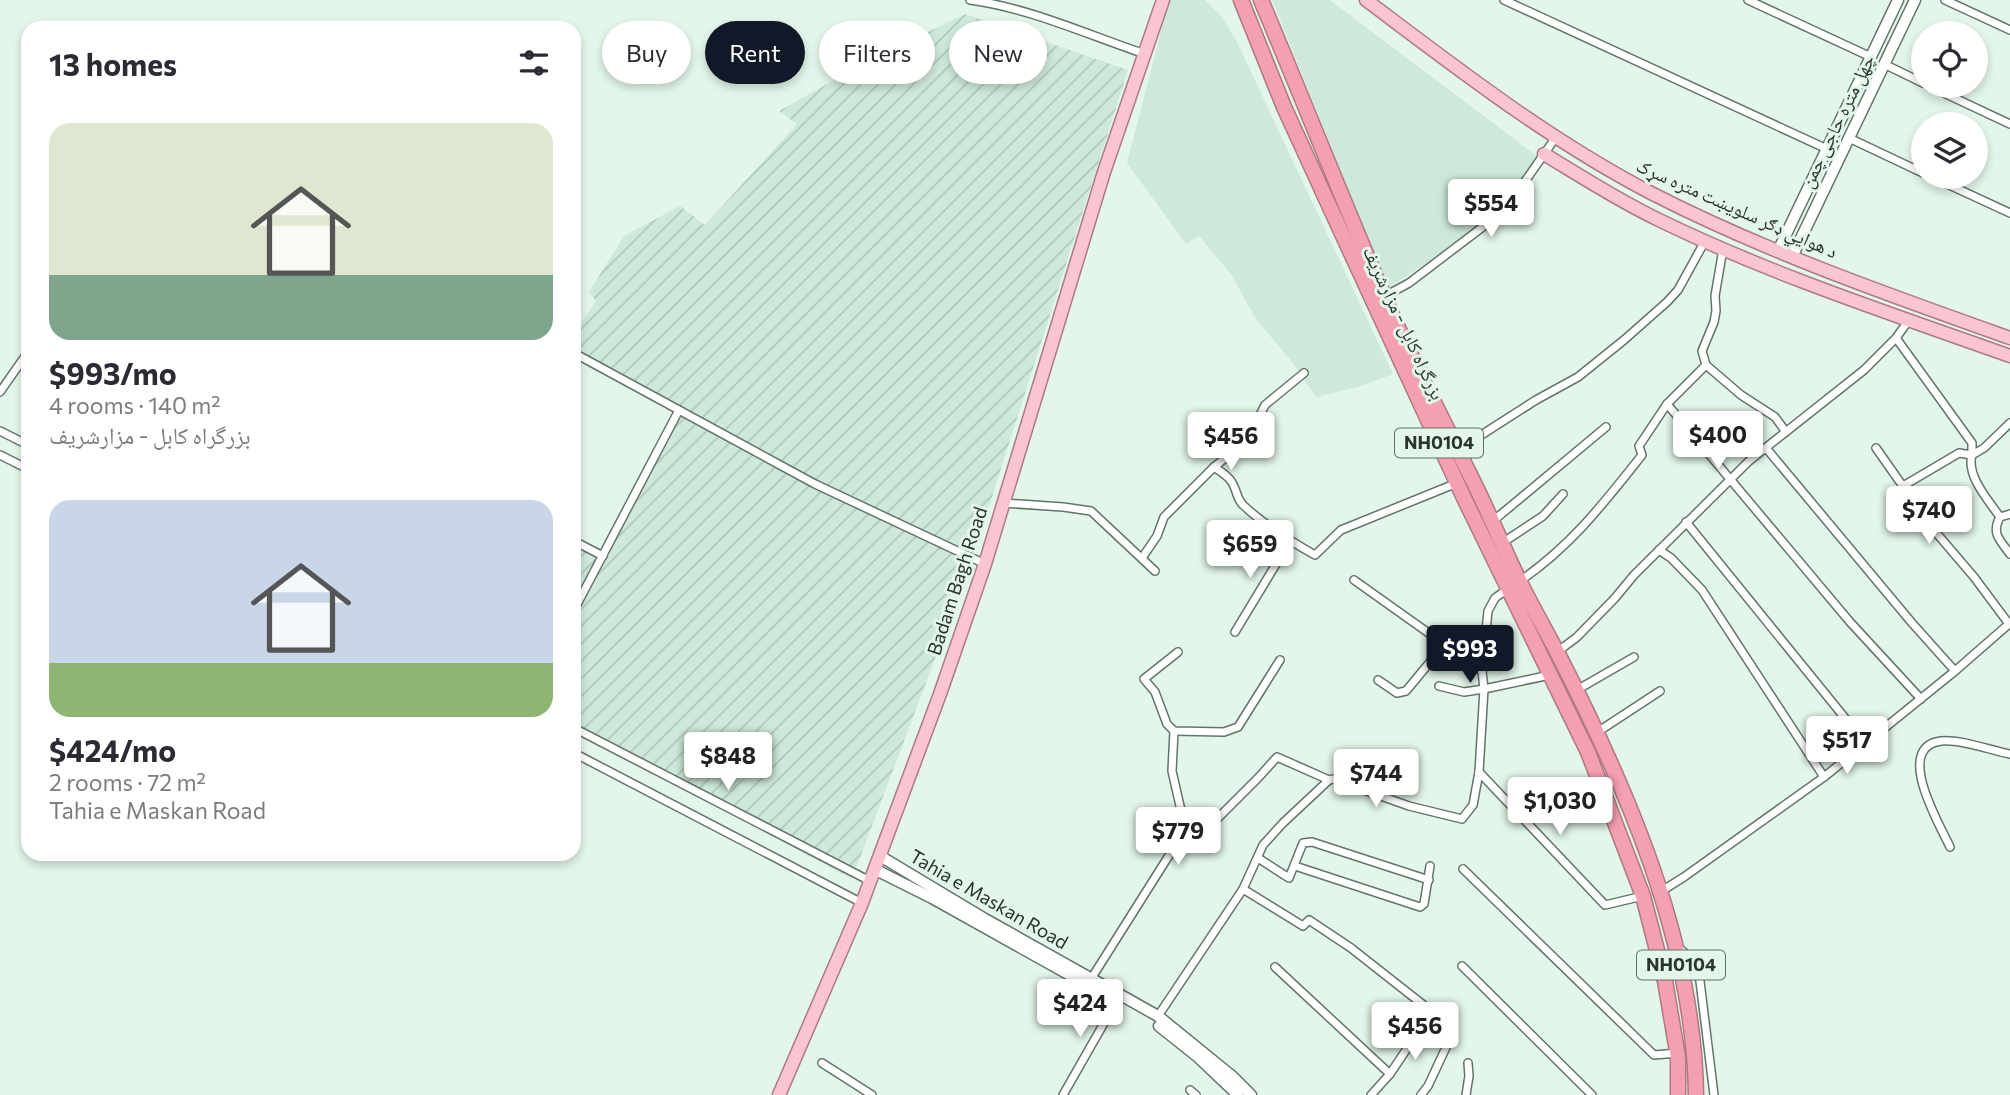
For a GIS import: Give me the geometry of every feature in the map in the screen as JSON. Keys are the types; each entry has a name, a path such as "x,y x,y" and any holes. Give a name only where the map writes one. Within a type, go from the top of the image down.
{"highway":[{"name":"بزرگراه کابل - مزارشریف","path":"1241,0 1284,107 1457,483 1514,585 1557,652 1642,841 1679,956 1696,1066 1696,1095"},
{"name":"بزرگراه کابل - مزارشریف","path":"1261,0 1385,296 1502,543 1514,585 1550,674 1588,752 1643,896 1665,981 1678,1053 1678,1095"}],"main road":[{"name":"Badam Bagh Road","path":"779,1095 862,904 985,564 1104,172 1163,0"},
{"name":"د هوايي ډګر سلویښت متره سړک","path":"1366,0 1469,78 1556,137 1652,193 1792,257 2010,338"},
{"name":"چهل متره حاجی چمن","path":"1778,251 1898,0"},
{"name":"چهل متره حاجی چمن","path":"1792,257 1915,0"},
{"path":"1544,154 1614,197 1723,249 1812,285 2010,356"},
{"name":"Tahia e Maskan Road","path":"880,856 1091,979 1155,1023 1198,1057 1238,1095"},
{"name":"Tahia e Maskan Road","path":"872,875 932,898 1157,1017 1185,1036 1251,1095"}],"street":[{"path":"970,0 1035,16 1146,54"},
{"path":"1504,0 1827,149"},
{"path":"1748,0 1871,57"},
{"path":"1945,0 2010,30"},
{"path":"1884,64 1911,77"},
{"path":"1955,98 2010,124"},
{"path":"1385,296 1409,283 1505,210 1556,137"},
{"path":"1849,138 1911,167"},
{"path":"1958,189 2010,213"},
{"path":"1458,450 1536,400 1578,377 1625,340 1678,290 1705,241"},
{"path":"1723,249 1715,296 1714,322 1702,351 1706,365 1741,395 1775,417 1786,432"},
{"path":"1557,652 1577,637 1731,478 1864,370 1896,338 1909,320"},
{"path":"1896,338 1972,443 1970,462 1973,474 2000,517"},
{"path":"581,357 815,484 985,564"},
{"path":"0,392 21,362"},
{"path":"1180,838 1192,844 1277,757 1329,780 1333,779 1409,806 1462,819 1473,805 1479,772 1484,689 1482,671 1488,611 1495,598 1543,565 1584,527 1642,455 1639,446 1667,404 1706,365"},
{"path":"1142,558 1157,536 1164,517 1214,467 1247,441 1265,405 1304,373"},
{"path":"1667,404 1850,622 1920,699"},
{"path":"581,597 679,410"},
{"path":"1903,486 1959,453 1972,455 1984,448 2010,423"},
{"path":"1493,522 1606,427"},
{"path":"0,431 21,442"},
{"path":"1766,448 1912,624 1955,671"},
{"path":"1660,892 1824,777 2009,624 1974,577 1933,530 1876,448"},
{"path":"0,455 21,466"},
{"path":"1214,467 1230,479 1237,498 1244,506 1290,541 1315,555 1341,530 1457,483"},
{"path":"1502,543 1543,516 1563,494"},
{"path":"1003,503 1063,506 1091,511 1155,571"},
{"path":"2010,514 2000,517 1995,526 1996,533 2010,554"},
{"path":"1686,522 1866,744"},
{"path":"1235,632 1290,541"},
{"path":"581,545 603,556"},
{"path":"1659,550 1671,558 1702,590 1824,777"},
{"path":"1354,580 1482,671"},
{"path":"1378,680 1397,693 1406,691 1445,644"},
{"path":"1178,652 1144,679 1155,692 1167,724 1174,731 1224,732 1238,727 1280,660"},
{"path":"1575,691 1634,657"},
{"path":"1439,685 1464,692 1550,674"},
{"path":"1595,733 1660,691"},
{"path":"581,731 872,875"},
{"path":"1091,979 1180,838 1183,819 1172,771 1174,731"},
{"path":"1950,848 1919,775 1919,758 1928,746 1939,741 1954,741 2010,754"},
{"path":"581,757 862,904"},
{"path":"1479,772 1605,905 1643,896"},
{"path":"1157,1017 1243,889 1263,845 1329,780"},
{"path":"1258,859 1289,878 1303,843 1312,842 1429,880"},
{"path":"1295,866 1420,907 1424,904 1430,866"},
{"path":"1463,869 1654,1055 1678,1053"},
{"path":"1243,889 1303,926 1309,920 1426,1007 1408,1047 1390,1074 1371,1095"},
{"path":"1675,945 1698,965 1714,1095"},
{"path":"1462,966 1592,1095"},
{"path":"1275,967 1390,1074"},
{"path":"1063,1095 1119,998"},
{"path":"1421,1095 1449,1041"},
{"path":"822,1063 872,1095"},
{"path":"1466,1095 1468,1063"}],"shaded area":[{"path":"1169,0 1205,0 1222,17 1238,44 1393,374 1358,387 1316,397 1292,362 1256,319 1231,274 1199,236 1186,244 1127,163"},
{"path":"1272,0 1330,0 1538,157 1499,209 1388,288"},
{"path":"965,14 985,21 951,21"},
{"path":"949,22 949,84 1047,84 1047,42 1128,70 970,566 852,879 581,734 581,546 601,556 679,410 581,356 581,323 596,301 589,292 624,236 680,206 705,225 797,124 779,111 827,84 935,84 935,29"}]}
